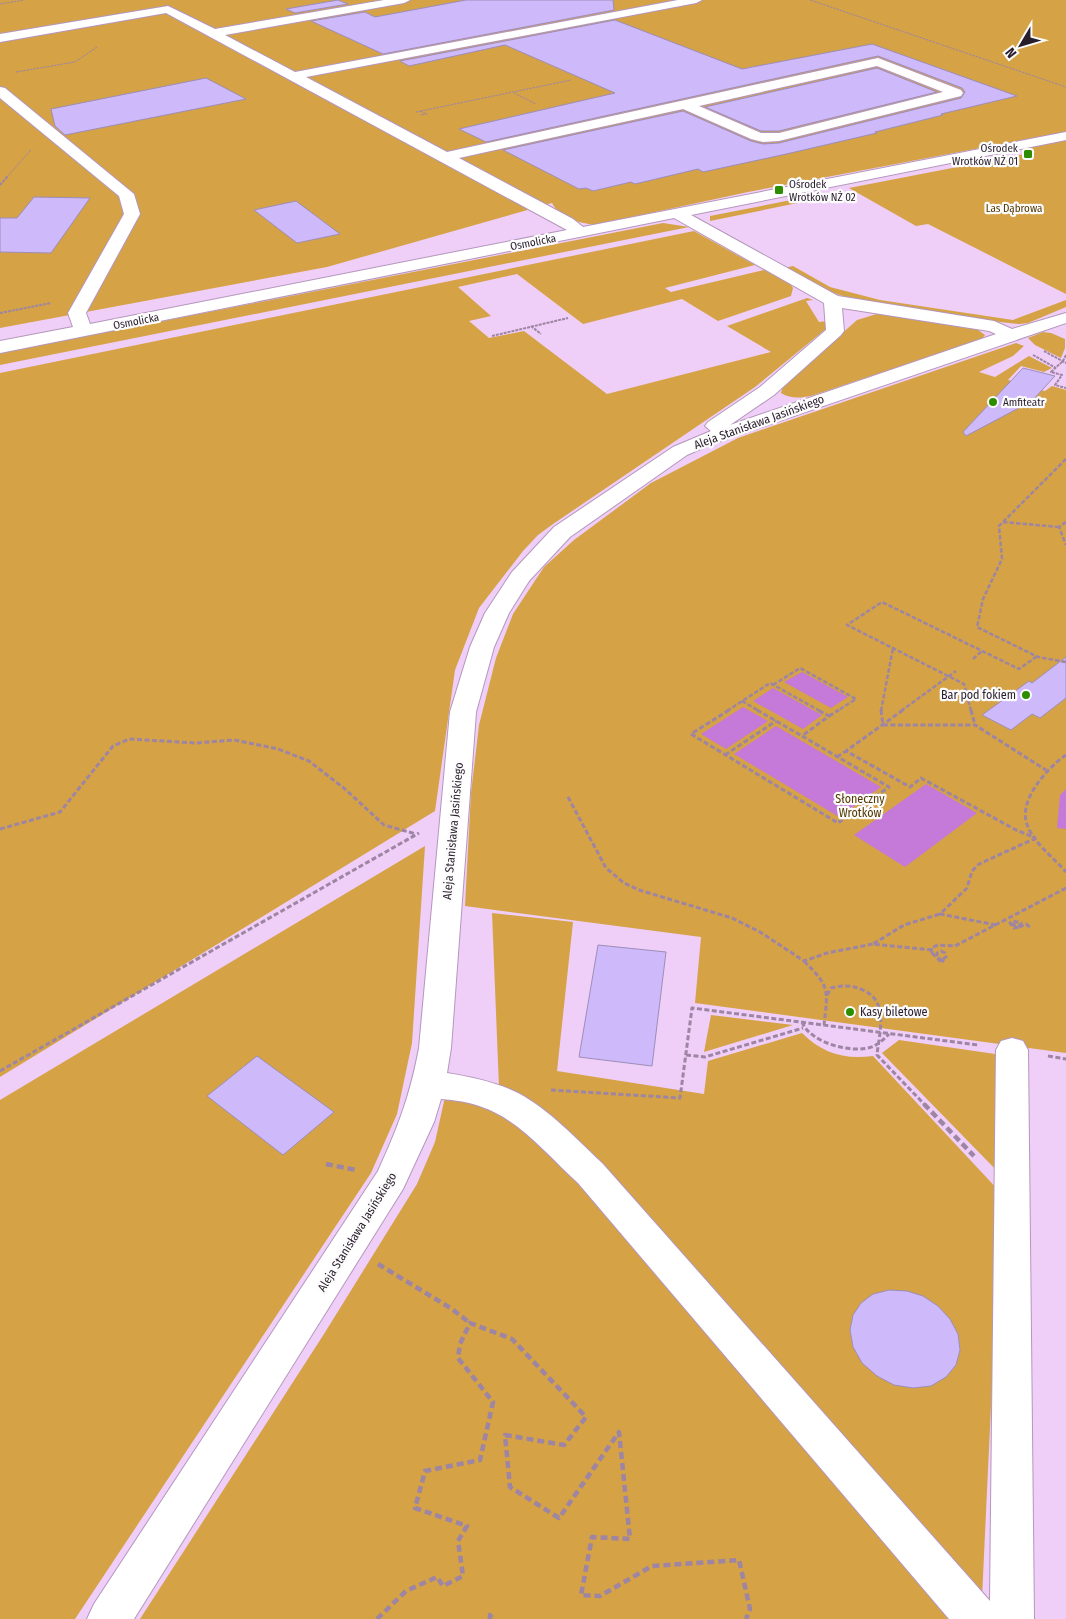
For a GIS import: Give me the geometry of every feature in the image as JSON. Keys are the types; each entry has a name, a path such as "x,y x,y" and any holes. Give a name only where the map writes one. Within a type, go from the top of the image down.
{"street":[{"path":"214,33 404,0"},
{"path":"293,76 696,0"},
{"path":"0,38 127,16 163,3 293,76 567,222 581,233"},
{"path":"446,157 878,62 956,93 780,137 763,138 686,105"},
{"path":"0,91 126,194 132,214 77,313 84,331"},
{"name":"Osmolicka","path":"0,347 1066,136"},
{"path":"678,214 833,301 994,326 1019,344"},
{"path":"680,451 768,391 835,331 833,301"},
{"name":"Aleja Stanisława Jasińskiego","path":"109,1619 391,1178 418,1122 429,1084 435,1048 463,712 482,647 497,613 520,577 562,532 680,451 736,429 1019,344 1056,320 1066,318"},
{"path":"1012,1050 1012,1619"},
{"path":"429,1084 461,1087 484,1094 517,1109 590,1173 976,1619"}],"path":[{"path":"0,4 24,0"},
{"path":"810,0 1066,87"},
{"path":"9,73 75,62 122,29 130,19 127,16"},
{"path":"379,121 571,80"},
{"path":"513,92 536,104"},
{"path":"0,185 48,130"},
{"path":"0,313 87,296"},
{"path":"492,336 568,318"},
{"path":"532,326 541,334"},
{"path":"1019,344 1056,368"},
{"path":"1040,350 1065,362"},
{"path":"1066,355 1065,362 1051,372 1062,375 1055,384 1066,388"},
{"path":"1066,459 999,526 1002,559 983,598 977,627 1036,657 1066,662"},
{"path":"1003,522 1059,527 1066,522"},
{"path":"1059,527 1066,545"},
{"path":"975,725 964,684 847,625 882,602 1019,670 1036,657"},
{"path":"883,725 881,709 893,648"},
{"path":"974,658 982,652"},
{"path":"773,685 800,668 856,699 802,736"},
{"path":"837,757 956,671"},
{"path":"742,701 889,787 838,823 692,734 742,701 770,683 830,716"},
{"path":"725,755 776,721"},
{"path":"883,725 975,725 1046,770"},
{"path":"0,829 60,812 113,746 129,739 196,743 234,740 278,749 309,761 345,789 384,825 417,835"},
{"path":"846,751 910,787 921,778 1016,830 1036,838"},
{"path":"1066,755 1046,770 1033,788 1026,816 1027,828 1066,872"},
{"path":"568,797 610,872 624,882 659,897 732,918 804,961 822,979 827,995 824,1025"},
{"path":"0,1071 454,814"},
{"path":"804,961 827,953 865,948 904,925 940,914 967,888 972,871 980,864 1036,838"},
{"path":"932,951 931,948 938,945 955,946 1066,888"},
{"path":"940,914 996,925"},
{"path":"1008,918 1014,923 1013,925 1021,924 1017,921 1012,921 1010,925 1014,928 1026,924 1031,928"},
{"path":"873,944 932,951 938,960 943,961"},
{"path":"827,995 831,988 853,986 871,992 878,998 881,1006 878,1055 1002,1186 1012,1188"},
{"path":"547,1090 680,1098 692,1008 1012,1050"},
{"path":"802,1022 804,1028 811,1035 837,1048 867,1049 878,1044 889,1034"},
{"path":"686,1055 705,1057 804,1028"},
{"path":"347,1248 452,1309 470,1323 512,1338 586,1417 564,1446 505,1435 510,1487 559,1518 619,1432 630,1539 592,1537 581,1595 600,1596 652,1566 739,1560 750,1609 746,1619"},
{"path":"377,1619 406,1591 437,1577 443,1586 464,1576 458,1541 467,1526 415,1508 425,1471 480,1460 493,1402 458,1358 460,1344 470,1323"}],"green space":[{"name":"Las Dąbrowa","path":"0,0 1066,0 1066,294 928,224 916,226 849,188 1035,152 1012,142 748,192 595,225 565,217 552,203 327,267 0,328"},
{"path":"827,193 837,195 710,221 710,216"},
{"path":"663,223 689,227 0,365 0,353"},
{"path":"694,231 755,265 665,288 671,292 764,270 789,282 793,288 791,296 718,321 682,299 583,324 517,274 458,287 491,316 469,321 489,338 524,331 607,394 771,352 727,326 807,298 813,300 806,301 819,322 827,321 827,328 755,387 553,524 538,535 523,551 479,608 455,670 435,811 0,1077 0,373"},
{"path":"793,266 830,287 880,300 1013,320 1066,300 1066,307 1028,323 1019,324 929,314 849,298 821,289 784,268"},
{"path":"880,313 974,327 985,335 982,339 811,396 796,398 781,393 783,386 857,320"},
{"path":"1043,332 1065,339 1065,348 1061,358 1035,345 1028,338"},
{"name":"Słoneczny Wrotków","path":"1016,343 1024,346 1013,356 979,372 995,377 1029,356 1052,368 1044,372 1021,366 1008,380 1045,391 1052,386 1066,390 1066,1053 695,1003 701,937 465,906 471,793 479,725 496,658 513,614 544,567 574,540 651,483 738,438"},
{"path":"425,846 412,1043 397,1114 371,1173 75,1619 0,1619 0,1100"},
{"path":"492,913 573,922 557,1071 704,1094 708,1061 802,1033 817,1046 834,1054 852,1057 873,1056 1001,1193 981,1619 140,1619 324,1334 417,1184 435,1142 445,1097 499,1087"},
{"path":"711,1015 793,1025 704,1052"},
{"path":"899,1040 1002,1055 1003,1177 882,1053"}],"shaded area":[{"path":"802,672 848,697 831,708 784,682"},
{"path":"773,688 822,715 803,729 753,701"},
{"path":"743,707 768,721 726,749 701,734"},
{"path":"776,726 881,787 839,817 734,754"},
{"path":"926,784 977,813 905,867 854,835"},
{"path":"1066,789 1066,829 1057,828 1060,795"}],"building":[{"path":"338,0 348,4 295,13 286,9"},
{"path":"466,0 613,0 614,10 383,54 311,21 365,12 375,17"},
{"path":"615,20 742,69 872,44 1017,96 875,132 877,133 782,155 703,172 698,169 635,184 631,182 593,191 586,188 579,189 503,150 683,111 751,141 763,144 779,143 961,98 965,92 962,88 878,56 486,142 459,129 615,93 505,45 409,66 400,61"},
{"path":"877,68 937,92 779,131 761,131 705,107"},
{"path":"206,78 246,99 65,135 55,126 51,109"},
{"path":"34,197 90,198 51,253 0,252 0,218 17,218"},
{"path":"296,201 340,234 297,243 254,210"},
{"path":"1023,368 1055,376 1032,401 966,436 963,432"},
{"path":"1066,657 1066,698 1040,718 1032,714 1011,730 982,715 1029,681 1032,683"},
{"path":"598,945 666,952 652,1066 579,1057"},
{"path":"257,1056 334,1112 283,1155 207,1096"},
{"path":"889,1290 907,1291 923,1296 938,1306 950,1319 958,1334 960,1350 956,1365 946,1377 931,1386 913,1388 894,1385 877,1376 862,1363 853,1347 850,1330 853,1315 861,1303 873,1294"}],"place":[{"name":"Ośrodek Wrotków NŻ 01","path":"1028,154"},
{"name":"Ośrodek Wrotków NŻ 02","path":"779,190"},
{"name":"Amfiteatr","path":"993,402"},
{"name":"Bar pod fokiem","path":"1026,695"},
{"name":"Kasy biletowe","path":"850,1012"}]}
